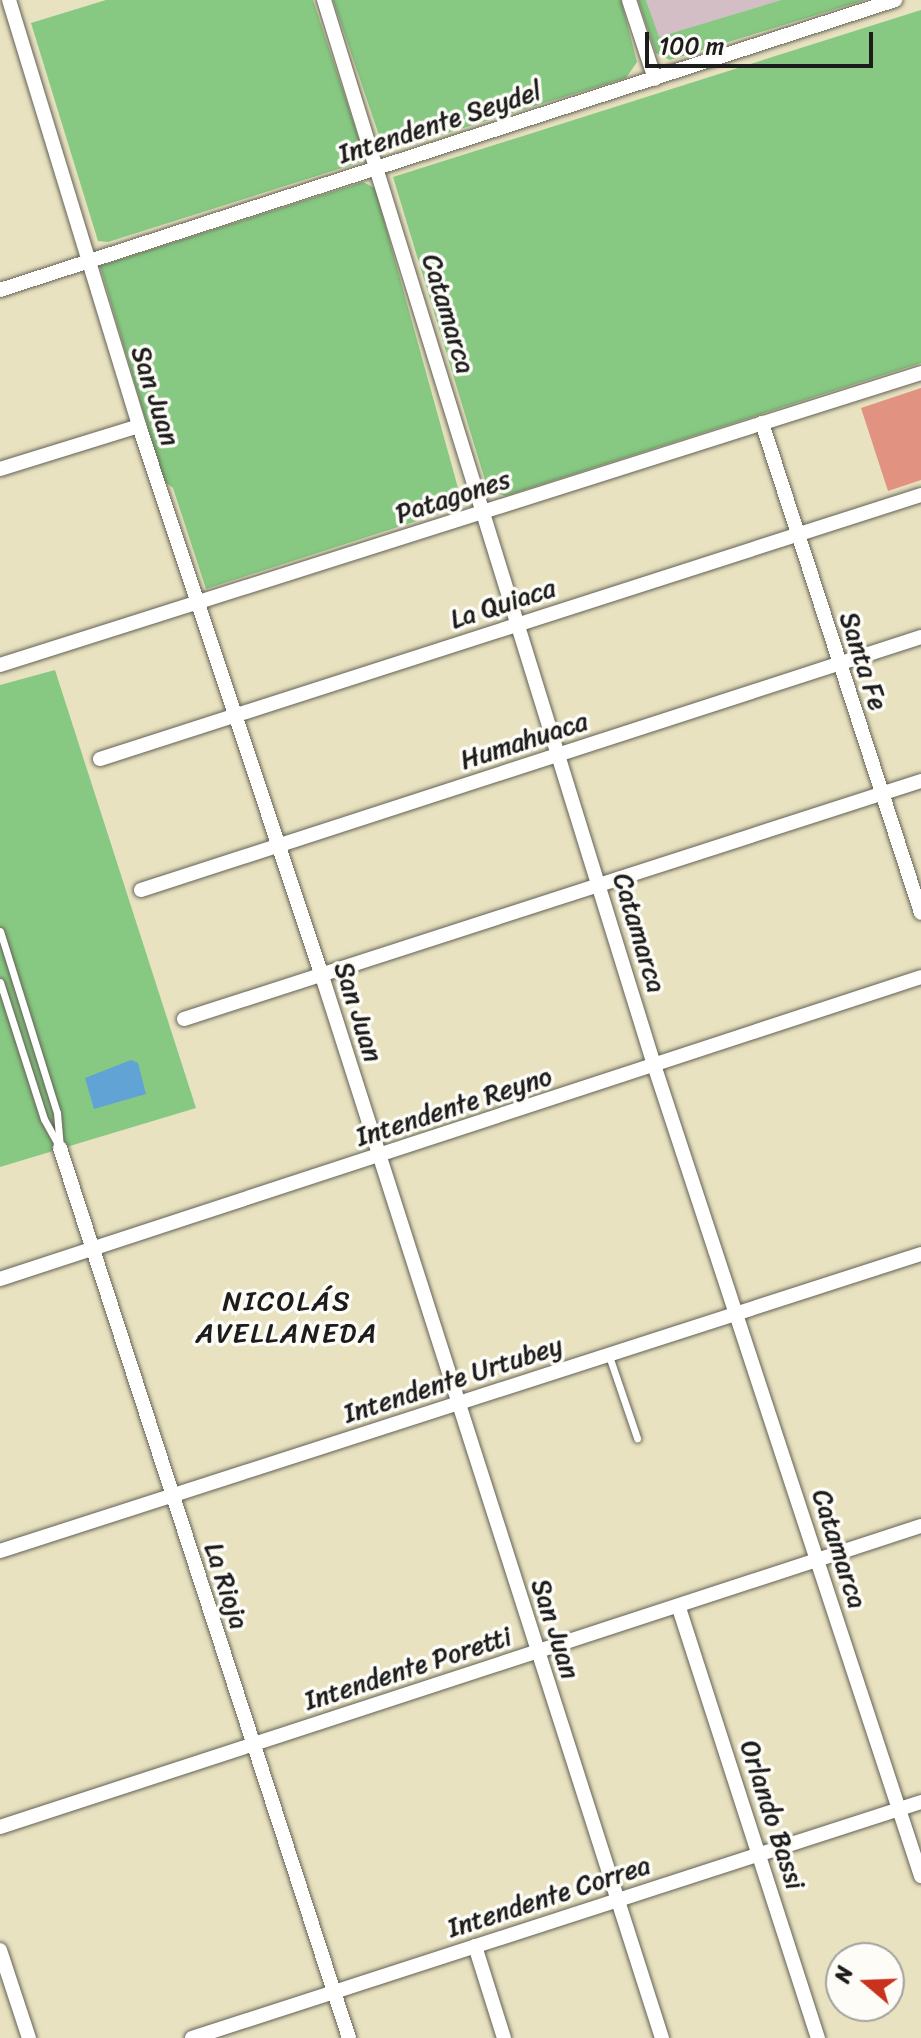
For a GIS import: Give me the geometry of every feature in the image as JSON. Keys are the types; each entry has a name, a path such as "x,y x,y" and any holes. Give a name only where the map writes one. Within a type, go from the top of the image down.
{"street":[{"name":"San Juan","path":"9,0 139,426 322,976 456,1404 662,2038"},
{"name":"Catamarca","path":"324,0 655,1068 921,1876"},
{"path":"629,0 655,79"},
{"name":"Intendente Seydel","path":"0,290 895,0"},
{"name":"Patagones","path":"0,665 198,605 921,373"},
{"name":"Santa Fe","path":"762,423 921,913"},
{"path":"0,469 139,426"},
{"name":"La Quiaca","path":"100,759 921,495"},
{"name":"Humahuaca","path":"141,890 921,637"},
{"path":"184,1019 921,781"},
{"name":"Intendente Reyno","path":"0,1279 655,1068 921,977"},
{"name":"La Rioja","path":"60,1148 251,1744 349,2038"},
{"name":"Intendente Urtubey","path":"0,1551 921,1254"},
{"name":"Intendente Poretti","path":"0,1827 679,1608 921,1526"},
{"name":"Orlando Bassi","path":"679,1608 818,2038"},
{"name":"Intendente Correa","path":"192,2038 921,1802"},
{"path":"475,1946 504,2038"},
{"path":"0,1950 29,2038"}],"lane":[{"path":"0,931 57,1113 60,1148"},
{"path":"0,967 10,964"},
{"path":"0,982 44,1119 60,1148"},
{"path":"609,1356 637,1438"}],"shaded area":[{"path":"646,0 781,0 659,38"}],"green space":[{"path":"106,0 313,0 363,151 361,162 108,242 98,241 31,23"},
{"path":"333,0 621,0 637,62 626,78 392,150 381,141"},
{"path":"638,0 646,0 659,37 781,0 865,0 670,60 656,53"},
{"path":"921,10 921,363 505,496 488,490 393,177"},
{"path":"363,182 375,188 463,506 206,589 173,488 164,481 100,266"},
{"path":"55,670 196,1108 0,1167 0,685"}],"water":[{"path":"131,1060 138,1063 146,1094 94,1109 85,1078"}],"building":[{"path":"921,388 921,480 888,491 861,408"}],"district":[{"name":"NICOLÁS AVELLANEDA","path":"287,1317"}]}
